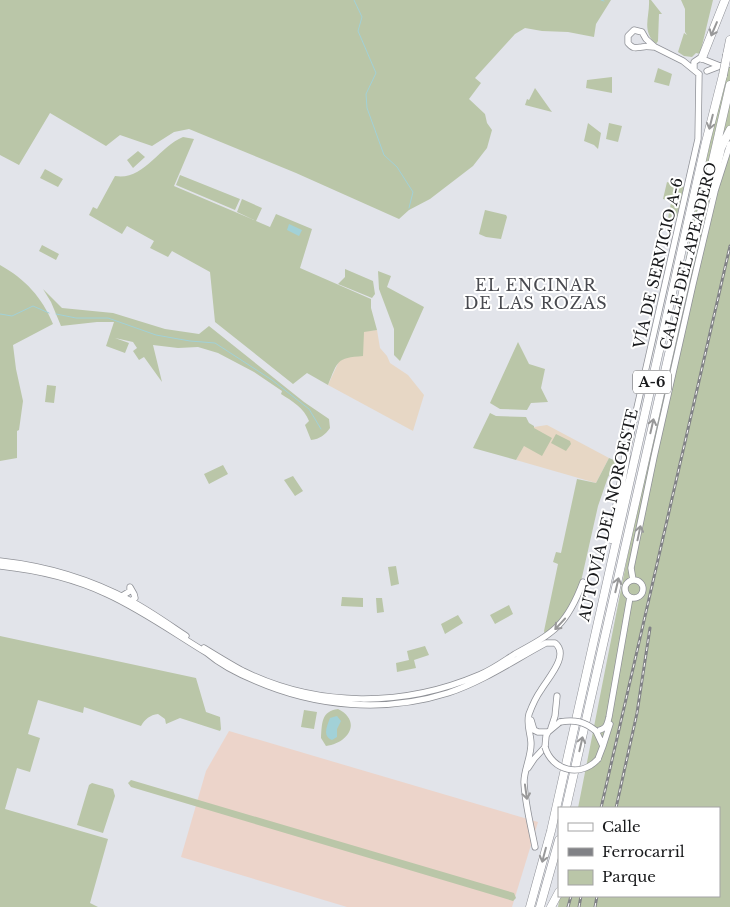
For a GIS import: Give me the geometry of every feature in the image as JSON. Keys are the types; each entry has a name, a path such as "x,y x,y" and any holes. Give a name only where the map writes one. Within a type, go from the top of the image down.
{"highway":[{"path":"705,60 725,0"},
{"name":"AUTOVÍA DEL NOROESTE","path":"530,907 583,689 730,40"},
{"name":"AUTOVÍA DEL NOROESTE","path":"566,807 730,85"},
{"path":"685,278 704,218 721,148 730,130"},
{"path":"583,689 593,624 612,539 626,456"},
{"path":"540,907 558,844"},
{"path":"551,907 558,894"}],"street":[{"path":"655,47 631,47 628,43 628,36 631,31 637,30 642,32 646,39 655,47 683,61 702,74 730,64"},
{"path":"642,46 646,39"},
{"path":"695,68 698,59 720,66"},
{"path":"705,60 709,68 708,72"},
{"name":"VÍA DE SERVICIO A-6","path":"626,456 698,139 695,68"},
{"name":"CALLE DEL APEADERO","path":"633,580 631,568 654,456 715,191 726,151 730,144"},
{"path":"0,561 29,564 63,573 122,596 136,609 207,653 214,660 243,676 278,690 338,704 368,705 408,702 448,693 482,679 517,657 561,624 575,602 583,582"},
{"path":"0,566 28,569 85,585 149,612 245,672 293,690 338,698 374,700 441,689 481,674 546,643 555,643 561,650 561,655 534,702 527,723 531,749 525,775 525,788 535,847"},
{"path":"633,580 640,583 642,589 639,596 632,597 625,591 626,584 633,580"},
{"path":"122,596 132,592"},
{"path":"128,602 135,598 132,592"},
{"path":"132,592 149,612"},
{"path":"596,731 603,730 606,727 609,717 632,597"},
{"path":"534,702 529,724 533,731 541,736 547,754 557,766 564,769 586,769 598,759 615,704 626,624 632,597"},
{"path":"537,642 552,639 561,645 562,657 540,694 531,723 534,730 538,732 550,730 560,722 576,721 596,731 603,746"},
{"path":"525,775 545,744 555,716 557,696"}],"shaded area":[{"path":"377,330 380,348 390,363 408,375 424,395 413,431 328,385 339,361 347,357 364,331"},
{"path":"547,425 609,458 596,483 516,460 534,427"},
{"path":"229,731 538,822 512,907 347,907 181,857 206,771"}],"green space":[{"path":"0,0 611,0 596,24 594,37 568,32 525,28 515,34 475,78 481,83 469,99 485,114 487,123 492,130 487,148 473,166 430,199 409,210 399,219 296,173 189,129 174,132 152,146 120,135 106,146 50,113 19,165 0,155"},
{"path":"649,0 662,14 659,14 658,41 656,44 651,39 647,29"},
{"path":"681,0 713,0 700,54 696,53 692,57 684,56 678,52 684,33 687,35 685,32 685,9"},
{"path":"730,35 730,907 558,907 560,897 720,897 720,807 578,807"},
{"path":"658,68 672,74 669,86 654,82"},
{"path":"612,77 612,93 586,88 587,80"},
{"path":"535,88 552,112 525,105"},
{"path":"588,123 601,133 598,149 584,141"},
{"path":"609,123 622,126 618,142 606,139"},
{"path":"183,137 194,139 174,186 254,220 237,212 242,199 262,208 256,221 270,227 276,214 312,229 300,268 371,299 371,308 377,330 364,332 363,356 348,358 339,362 328,385 307,373 293,384 215,322 210,272 172,251 168,257 150,248 154,241 127,226 122,234 89,215 93,207 97,209 115,176 125,176 134,173"},
{"path":"138,151 145,157 133,168 127,160"},
{"path":"45,169 63,179 58,187 40,178"},
{"path":"180,175 240,199 235,210 176,185"},
{"path":"667,182 684,187 680,203 663,199"},
{"path":"671,203 680,205 676,219 668,218"},
{"path":"485,210 506,215 501,239 479,234"},
{"path":"42,245 59,254 56,260 39,251"},
{"path":"0,265 17,276 32,290 44,305 53,324 13,345 23,401 19,430 17,431 17,458 0,461"},
{"path":"345,269 373,281 375,294 372,298 338,284 345,277"},
{"path":"378,271 391,276 387,287 424,307 400,361 394,355 394,329 379,289"},
{"path":"43,289 62,308 113,313 165,329 199,334 209,326 304,402 329,419 330,428 322,436 311,440 305,425 309,421 307,416 297,405 281,394 282,391 254,372 218,353 198,347 178,348 153,345 162,382 144,357 139,360 133,351 137,348 133,342 115,338 129,343 125,353 106,346 114,322 61,326 51,302"},
{"path":"518,342 529,364 545,369 541,388 548,402 531,403 527,410 500,409 490,403"},
{"path":"47,385 56,386 54,403 45,402"},
{"path":"490,413 496,416 526,417 534,428 552,438 542,456 524,446 516,460 473,448"},
{"path":"556,434 570,441 571,444 566,451 551,443"},
{"path":"609,458 617,463 608,477 598,506 580,586 565,617 545,635 544,631 558,564 553,562 556,552 561,553 577,479 596,483"},
{"path":"223,465 228,474 209,484 204,474"},
{"path":"293,476 303,491 295,496 284,480"},
{"path":"396,566 399,584 391,586 388,567"},
{"path":"342,597 363,598 363,607 341,606"},
{"path":"376,598 382,598 384,612 377,613"},
{"path":"509,605 513,614 495,624 490,615"},
{"path":"458,615 463,623 445,634 441,624"},
{"path":"0,636 196,678 206,712 220,717 220,731 180,718 166,724 165,719 158,714 148,718 141,726 84,707 83,713 38,700 28,734 40,738 30,772 17,768 5,809 108,839 90,903 98,907 0,907"},
{"path":"425,646 429,655 414,660 416,668 397,672 396,663 409,660 407,651"},
{"path":"338,709 349,719 350,731 341,741 326,746 321,738 325,715 332,710"},
{"path":"304,710 317,712 314,729 301,727"},
{"path":"131,780 514,893 516,898 513,901 131,787 128,783"},
{"path":"92,783 113,789 115,796 103,833 77,825 89,785"}],"water":[{"path":"289,224 302,230 299,236 287,230"},
{"path":"337,716 341,721 337,729 337,737 332,740 327,736 327,727 330,718"}],"waterway":[{"path":"354,0 362,17 358,31 376,73 366,94 367,108 384,155 397,167 413,192 409,208"},
{"path":"0,314 12,316 33,306 49,313"},
{"path":"56,314 76,318 108,318 156,335 215,343 272,380 309,409 321,429"}],"railway":[{"path":"601,807 730,246"},
{"path":"616,807 637,713 650,628"},
{"path":"568,907 571,897"},
{"path":"579,907 581,897"},
{"path":"595,907 597,897"}],"district":[{"name":"EL ENCINAR DE LAS ROZAS","path":"536,294"}]}
